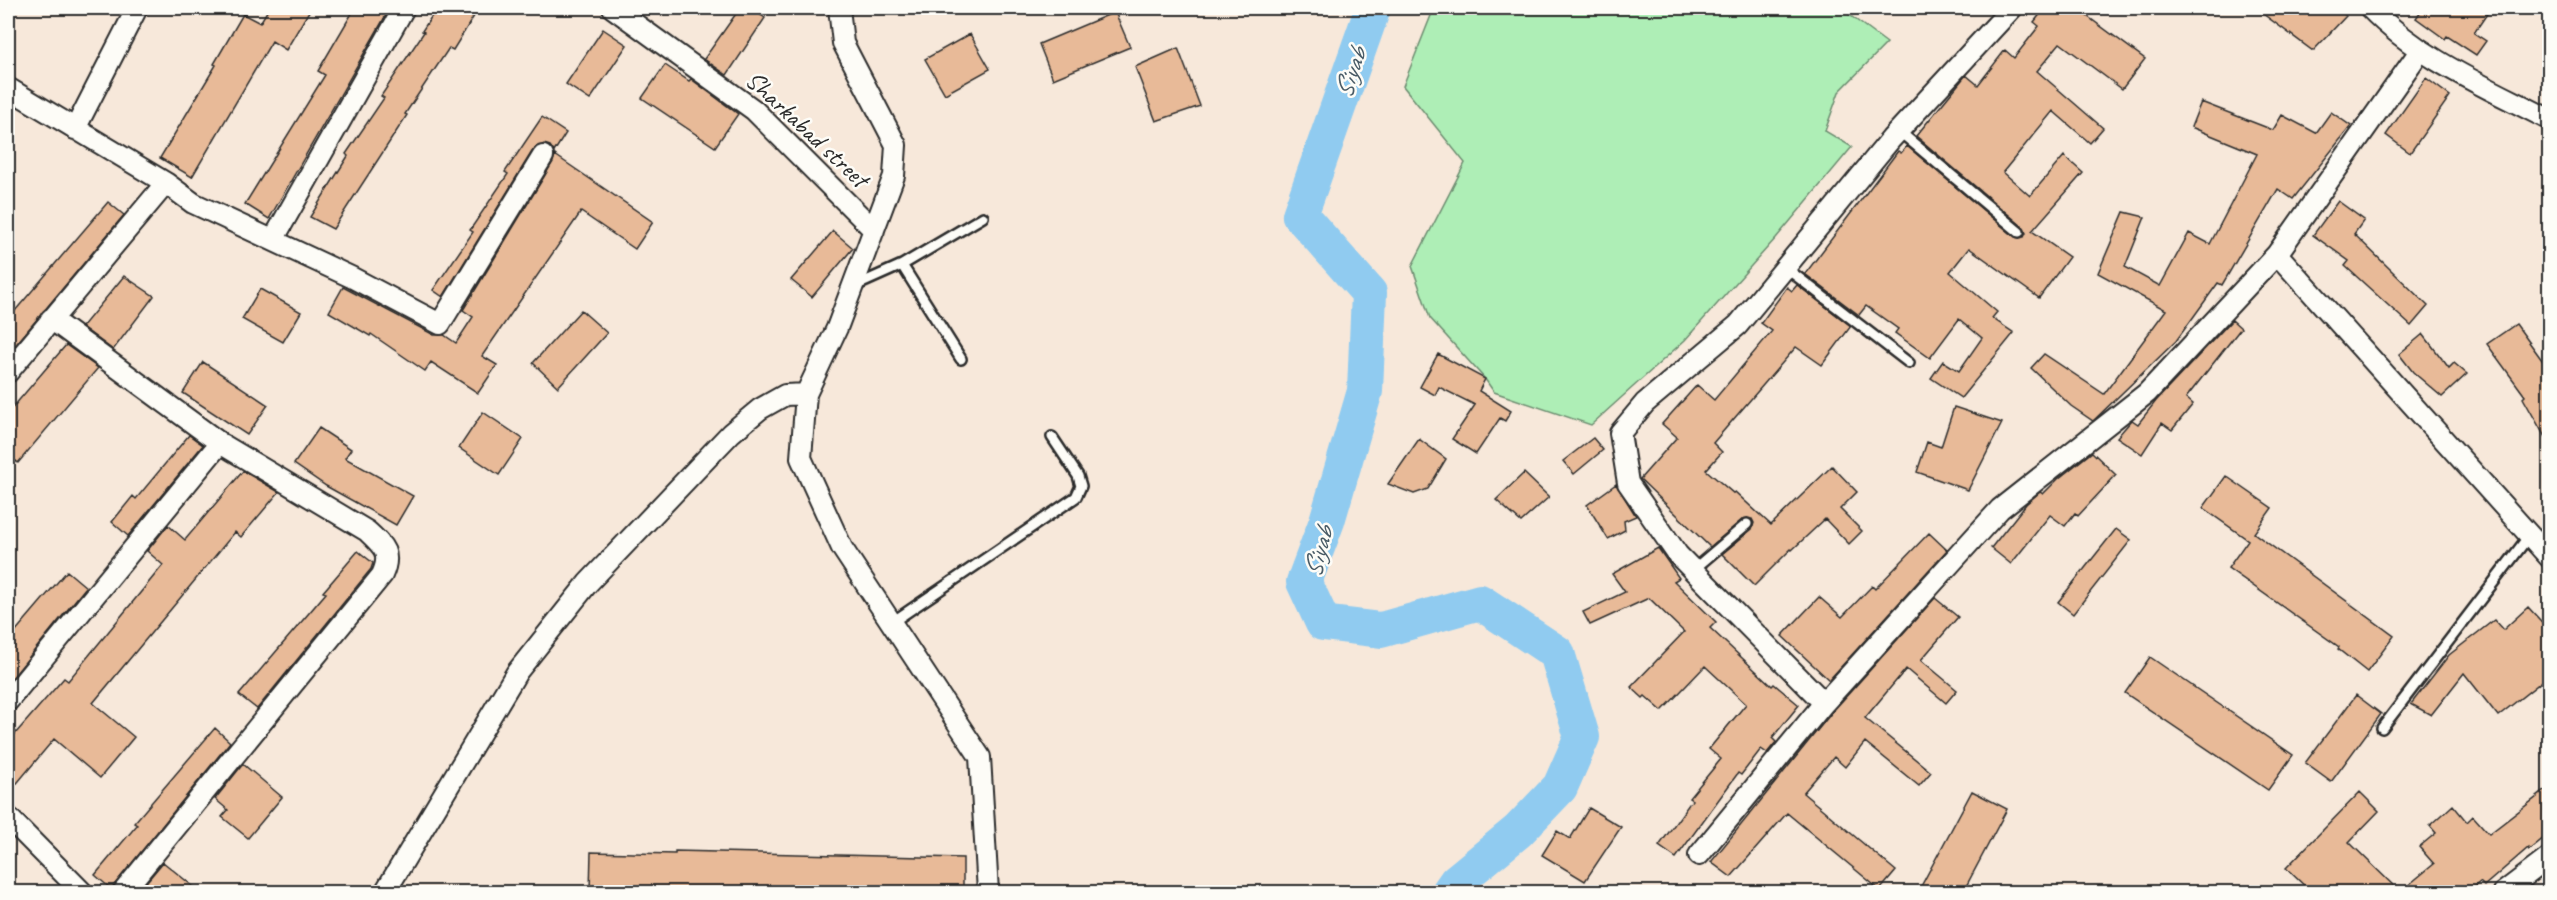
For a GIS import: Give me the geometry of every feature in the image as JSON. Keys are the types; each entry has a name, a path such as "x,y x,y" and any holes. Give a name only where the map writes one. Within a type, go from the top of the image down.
{"street":[{"path":"75,129 137,8"},
{"path":"273,240 404,8"},
{"name":"Sharkabad street","path":"613,8 754,110 874,230"},
{"path":"839,8 843,43 896,145 894,176 837,328 806,394 801,458 842,548 980,757 988,892"},
{"path":"1824,703 1678,555 1628,483 1620,433 1645,403 1738,325 1899,131 2012,8"},
{"path":"2370,8 2391,30 2420,51 2550,120"},
{"path":"1699,855 1824,703 2000,509 2147,393 2277,254 2420,51"},
{"path":"8,88 166,183 193,203 351,277 440,324 543,156"},
{"path":"8,372 166,183"},
{"path":"2277,254 2550,558"},
{"path":"51,319 220,443 367,531 383,547 388,562 382,575 123,892"},
{"path":"385,892 517,672 588,583 731,433 785,394 806,394"},
{"path":"8,701 220,443"},
{"path":"8,818 82,892"},
{"path":"2504,892 2550,857"}],"lane":[{"path":"1899,131 2019,232"},
{"path":"853,286 902,265 983,217"},
{"path":"902,265 961,359"},
{"path":"1786,268 1909,363"},
{"path":"891,623 1076,497 1081,486 1078,476 1052,437"},
{"path":"1693,570 1747,524"},
{"path":"2382,728 2529,536"}],"green space":[{"path":"1434,8 1840,8 1887,43 1839,92 1825,131 1852,147 1776,238 1685,340 1591,425 1494,392 1430,318 1412,266 1465,163 1403,86"}],"building":[{"path":"269,8 311,8 286,50 272,41 192,177 160,158 216,65 214,64 243,14 260,23"},
{"path":"355,8 390,8 269,219 245,204 325,75 318,71"},
{"path":"437,8 479,8 453,50 449,48 405,114 407,115 333,229 310,217 348,156 346,154 384,98 381,96 424,32 422,31"},
{"path":"740,8 750,8 765,18 727,75 704,59"},
{"path":"2045,8 2076,8 2145,59 2122,89 2060,43 2037,71 2103,128 2090,143 2053,111 2003,172 2030,196 2064,156 2083,173 2032,231 2069,257 2039,298 1969,248 1950,272 1997,312 1992,318 2014,333 1961,398 1931,378 1943,361 1959,371 1982,338 1959,319 1930,358 1895,333 1898,329 1866,306 1859,315 1805,274 1898,151 1901,153 1907,146 2015,237 2024,237 2026,233 2023,227 1916,136 1966,75 1978,85 2005,50 2014,58 2039,26 2034,22"},
{"path":"2255,8 2337,8 2346,16 2313,51"},
{"path":"2423,8 2491,8 2474,33 2486,41 2476,55 2447,36 2445,39 2416,18"},
{"path":"1115,12 1130,47 1053,79 1039,44"},
{"path":"603,29 627,45 590,100 566,84"},
{"path":"970,34 990,69 945,94 925,59"},
{"path":"1178,48 1200,106 1156,121 1135,67"},
{"path":"665,65 689,81 691,79 738,114 715,147 642,98"},
{"path":"2426,78 2450,96 2410,153 2386,135"},
{"path":"2201,102 2273,130 2282,115 2316,133 2331,112 2351,126 2293,199 2278,189 2222,285 2218,283 2176,341 2093,421 2071,406 2031,368 2044,354 2104,394 2166,310 2098,273 2124,212 2145,217 2125,267 2160,286 2189,233 2210,244 2257,154 2191,127"},
{"path":"542,117 566,133 554,152 550,146 544,144 533,150 443,297 433,290 473,232 470,230 508,174 505,172"},
{"path":"555,155 653,222 635,249 581,212 482,356 497,365 478,393 431,362 425,371 371,334 370,336 329,312 343,287 434,335 444,335 456,343 473,317 463,310 553,162"},
{"path":"2338,201 2364,220 2354,234 2428,306 2411,326 2345,266 2349,261 2313,235"},
{"path":"108,202 124,215 8,354 8,319"},
{"path":"833,231 853,248 812,297 791,280"},
{"path":"124,276 154,296 113,350 82,327"},
{"path":"1797,285 1851,326 1822,365 1796,347 1713,443 1722,452 1706,470 1733,493 1735,492 1771,525 1832,466 1857,492 1840,509 1862,531 1849,544 1825,519 1754,586 1722,554 1752,529 1754,523 1752,519 1743,519 1710,547 1640,479 1677,437 1662,424 1697,385 1714,400 1772,331 1761,323 1787,287 1792,291"},
{"path":"260,289 301,312 283,342 242,319"},
{"path":"581,310 607,333 558,387 533,363"},
{"path":"2232,320 2241,328 2186,398 2193,404 2172,430 2162,423 2142,454 2117,437 2132,420 2138,424 2156,401"},
{"path":"2516,324 2550,371 2550,446 2523,398 2525,396 2487,344"},
{"path":"2423,334 2449,368 2454,363 2467,374 2442,397 2413,372 2399,354"},
{"path":"66,345 98,368 8,472 8,413"},
{"path":"1438,354 1485,379 1479,391 1511,411 1505,421 1500,418 1476,454 1452,439 1475,405 1439,387 1435,395 1420,387"},
{"path":"203,362 268,405 247,435 183,393"},
{"path":"1954,407 2002,423 1968,490 1917,472 1927,442 1941,447"},
{"path":"483,412 523,439 499,475 459,448"},
{"path":"319,428 351,449 345,458 413,496 396,525 326,486 294,464"},
{"path":"189,435 203,445 128,536 112,522 133,496 136,499"},
{"path":"1593,438 1603,450 1574,474 1563,461"},
{"path":"1419,439 1446,459 1428,489 1414,494 1388,484"},
{"path":"2092,452 2116,475 2078,516 2075,513 2065,526 2050,515 2011,564 1991,548 2026,504 2040,492 2043,494"},
{"path":"243,471 279,492 241,537 235,532 93,703 134,737 100,778 54,739 8,794 8,742 64,678 68,681 163,565 147,551 168,525 185,540"},
{"path":"1524,473 1549,497 1521,522 1496,500"},
{"path":"2226,476 2272,508 2254,533 2394,636 2367,672 2338,649 2339,647 2228,568 2248,540 2203,508"},
{"path":"1616,484 1636,516 1624,521 1625,530 1608,539 1587,505"},
{"path":"2116,529 2131,540 2073,614 2058,602"},
{"path":"1929,533 1947,550 1829,680 1782,636 1819,597 1842,617 1872,586 1875,589"},
{"path":"1658,548 1679,578 1674,581 1716,622 1710,628 1772,686 1774,684 1799,705 1772,738 1776,742 1767,753 1761,749 1741,775 1738,773 1676,858 1659,846 1692,800 1689,798 1721,759 1709,749 1746,704 1705,666 1662,711 1631,687 1684,632 1649,598 1590,625 1583,612 1625,592 1612,574"},
{"path":"358,551 373,563 371,569 257,709 239,695 326,593 323,592"},
{"path":"67,571 86,587 8,683 8,640"},
{"path":"1935,598 1958,617 1921,660 1957,690 1946,703 1906,669 1865,718 1931,772 1919,786 1865,742 1845,767 1834,757 1803,793 1896,871 1880,890 1787,813 1731,877 1711,862 1833,711"},
{"path":"2528,607 2550,631 2550,675 2498,716 2464,673 2431,715 2411,704 2449,655 2494,620 2503,630"},
{"path":"2150,657 2293,755 2268,790 2125,693"},
{"path":"2356,695 2381,714 2331,782 2305,763"},
{"path":"215,728 230,742 111,889 95,875 137,825 134,823"},
{"path":"243,764 282,797 248,838 222,817 228,810 215,799"},
{"path":"2550,787 2550,833 2529,850 2528,848 2484,886 2480,882 2468,892 2400,892 2434,864 2419,847 2436,833 2430,826 2453,805 2467,822 2473,816 2489,834"},
{"path":"1972,791 2007,809 1963,892 1918,892"},
{"path":"2360,792 2379,811 2349,842 2400,892 2311,892 2286,868"},
{"path":"1589,808 1621,827 1585,881 1542,855 1557,831 1570,839"},
{"path":"675,851 963,858 963,892 590,892 591,852 675,854"},
{"path":"163,862 200,892 138,892"}],"waterway":[{"name":"Siyab","path":"1373,8 1300,215 1369,293 1365,391 1327,521 1304,582 1323,623 1381,630 1480,602 1557,653 1582,737 1560,787 1518,831 1456,882 1449,892"}]}
